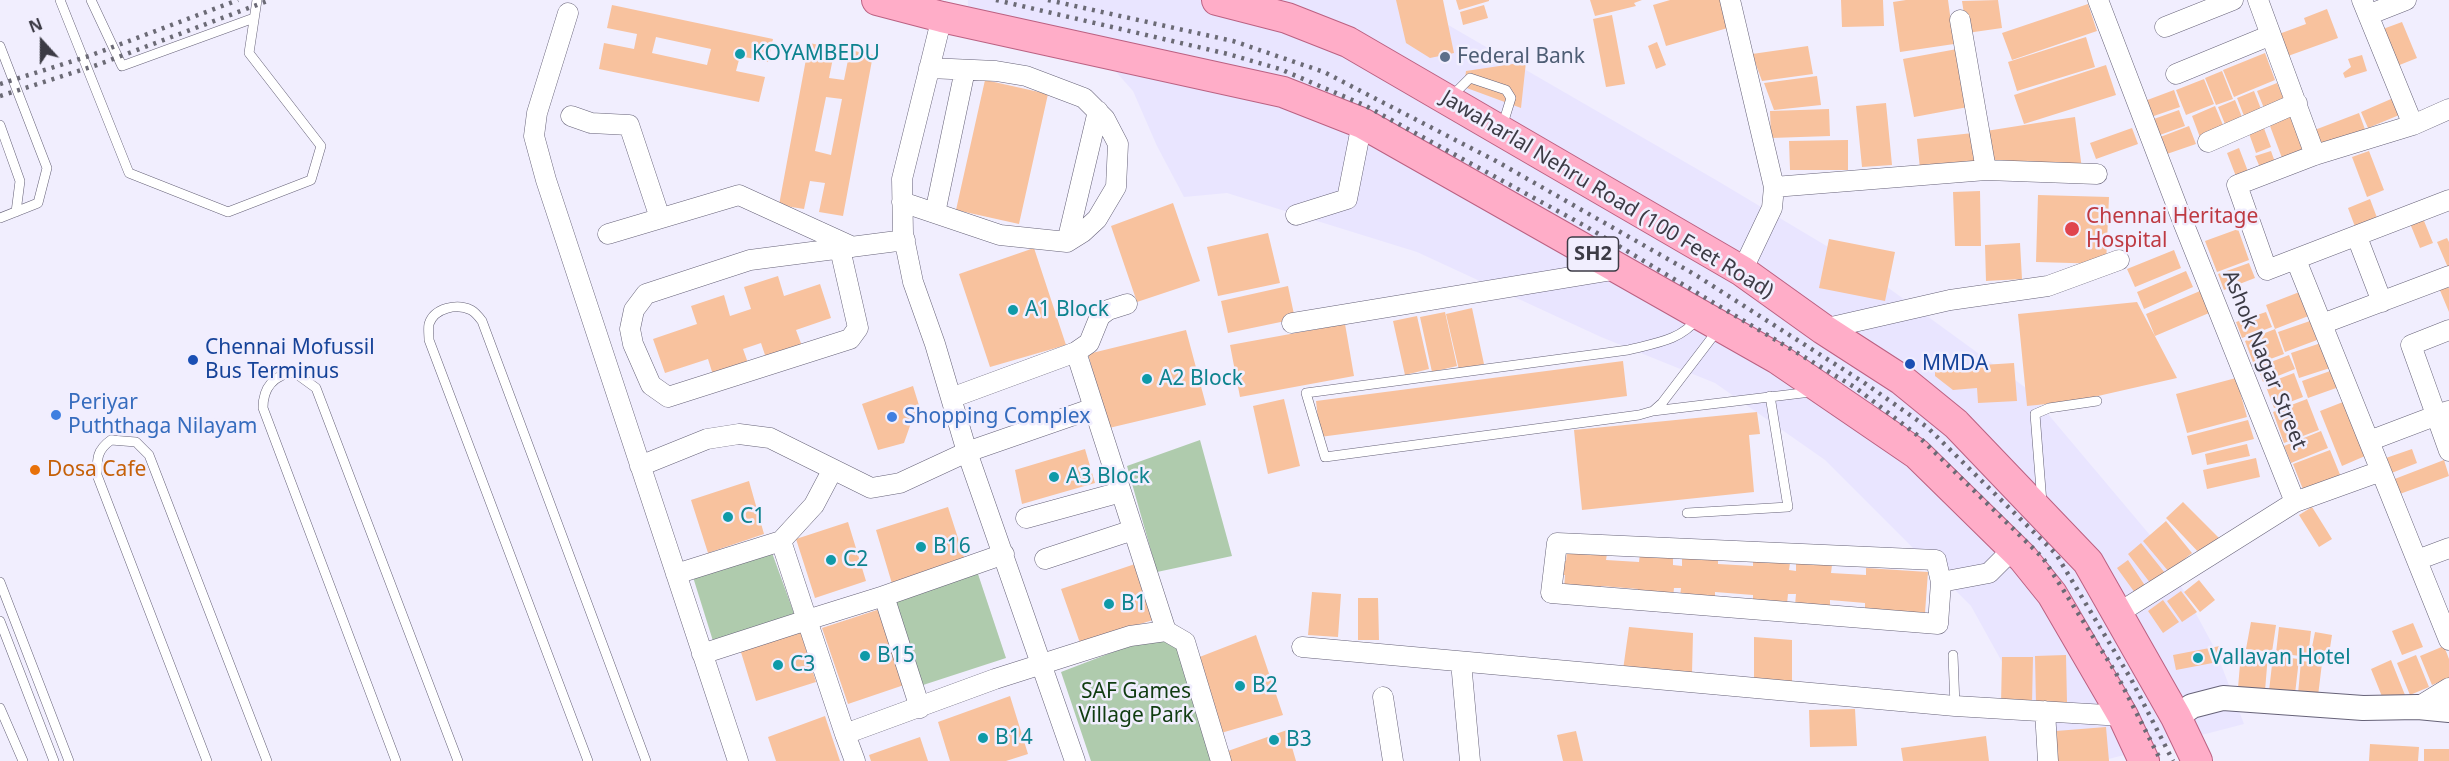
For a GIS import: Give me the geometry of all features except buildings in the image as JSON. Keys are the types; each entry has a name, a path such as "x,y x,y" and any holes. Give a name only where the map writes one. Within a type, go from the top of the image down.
{"main road":[{"name":"SH2","path":"877,0 944,8 1283,92 1362,123 1778,359 1917,454 2013,549 2052,594 2123,716 2144,761"},
{"name":"Jawaharlal Nehru Road (100 Feet Road)","path":"1217,0 1287,9 1348,42 1742,271 1823,329 1902,380 1956,424 2088,562 2176,717 2197,761"}],"street":[{"path":"1730,0 1774,187 1772,208 1742,271"},
{"name":"Ashok Nagar Street","path":"2098,0 2183,222 2295,502"},
{"path":"2165,27 2233,0"},
{"path":"2258,0 2315,155"},
{"path":"2406,0 2365,8 2413,125"},
{"path":"944,8 902,179 905,240 913,282 967,452 1075,761"},
{"path":"568,13 537,113 534,136 546,180 738,761"},
{"path":"1960,20 1986,170"},
{"path":"2176,74 2271,35"},
{"path":"903,202 1000,235 1066,242 1083,232 1097,219 1116,187 1118,144 1105,119 1084,98 1026,76 996,71 929,68"},
{"path":"935,213 965,70"},
{"path":"2208,142 2297,104"},
{"path":"2449,109 2413,125 2315,155 2237,185 2267,270 2449,200"},
{"path":"1066,242 1098,111"},
{"path":"571,116 591,123 629,124 660,218"},
{"path":"1296,215 1347,199 1362,123"},
{"path":"1774,187 1986,170 2097,174"},
{"path":"608,234 739,195 846,248"},
{"path":"2357,237 2382,302"},
{"path":"846,248 858,328 850,339 668,397 651,385 633,344 630,329 634,310 646,294 750,260 905,240"},
{"path":"1823,329 1950,300 2048,286 2119,260"},
{"path":"2296,260 2449,640"},
{"path":"1292,323 1619,269"},
{"path":"2322,324 2449,276"},
{"path":"951,398 1076,352 1089,344 1100,316 1108,310 1127,304"},
{"path":"2449,330 2411,345 2443,413 2449,451"},
{"path":"1076,352 1166,632"},
{"path":"640,466 707,440 739,434 770,438 871,488 900,483 967,452 1094,408"},
{"path":"2369,441 2443,413"},
{"path":"675,574 781,541 814,504 833,469"},
{"path":"2117,614 2295,502 2381,471"},
{"path":"1026,518 1121,492"},
{"path":"1045,559 1133,530"},
{"path":"781,541 855,761"},
{"path":"1557,543 1936,560 1941,582 1938,624 1551,593 1557,543"},
{"path":"2417,560 2449,548"},
{"path":"1941,582 1989,573 2013,549"},
{"path":"702,654 884,596 1004,554"},
{"path":"884,596 920,708"},
{"path":"845,734 950,695 1130,636 1166,632 1185,642 1221,761"},
{"path":"1302,647 1955,706 2123,716"},
{"path":"1461,663 1470,761"},
{"path":"2418,707 2449,688"},
{"path":"1383,697 1393,761"},
{"path":"2176,717 2192,706 2223,698 2363,708 2418,707 2449,710"},
{"path":"2045,711 2048,761"}],"lane":[{"path":"60,0 129,173 228,212 311,180 321,146 249,53 257,0"},
{"path":"91,0 122,66 254,18"},
{"path":"0,46 47,168 38,203 0,218"},
{"path":"0,125 20,181 16,212"},
{"path":"588,761 429,340 429,323 438,312 448,307 461,307 473,311 482,321 646,761"},
{"path":"1653,411 1662,403 1711,321"},
{"path":"1711,321 1666,340 1628,350 1306,393 1325,458 1444,443 1653,411 1822,391"},
{"path":"396,761 263,408 263,395 269,384 281,374 294,372 316,388 458,761"},
{"path":"1687,513 1788,507 1770,396"},
{"path":"2043,515 2035,414 2049,408 2097,401"},
{"path":"207,761 97,475 97,458 100,447 111,440 136,442 148,456 267,761"},
{"path":"0,582 69,761"},
{"path":"0,621 54,761"},
{"path":"1953,655 1955,706"},
{"path":"0,708 22,761"}],"shaded area":[{"path":"968,0 1405,0 1850,260 2026,388 2160,547 2215,649 2244,724 2101,761 2057,761 1971,606 1825,460 1715,383 1601,337 1417,252 1227,193 1184,197 1157,146 1133,91 1109,64 967,28"}],"green space":[{"path":"1200,440 1232,556 1157,572 1127,466"},
{"path":"771,550 795,616 713,641 693,577"},
{"path":"977,571 1006,658 920,686 893,600"},
{"name":"SAF Games Village Park","path":"1175,635 1215,761 1091,761 1061,672 1121,649"}],"railway":[{"path":"0,84 89,56 238,0"},
{"path":"0,96 97,65 270,0"},
{"path":"996,0 1228,54 1280,69 1364,105 1587,227 1856,388 1917,435 2043,558 2116,673 2161,761"},
{"path":"1048,0 1233,41 1324,72 1496,161 1694,274 1863,382 1927,427 2056,554 2131,679 2173,761"}],"place":[{"name":"KOYAMBEDU","path":"740,54"},
{"name":"Federal Bank","path":"1445,57"},
{"name":"Chennai Heritage Hospital","path":"2072,229"},
{"name":"A1 Block","path":"1013,310"},
{"name":"Chennai Mofussil Bus Terminus","path":"193,360"},
{"name":"MMDA","path":"1910,364"},
{"name":"A2 Block","path":"1147,379"},
{"name":"Periyar Puththaga Nilayam","path":"56,415"},
{"name":"Shopping Complex","path":"892,417"},
{"name":"Dosa Cafe","path":"35,470"},
{"name":"A3 Block","path":"1054,477"},
{"name":"C1","path":"728,517"},
{"name":"B16","path":"921,547"},
{"name":"C2","path":"831,560"},
{"name":"B1","path":"1109,604"},
{"name":"B15","path":"865,656"},
{"name":"Vallavan Hotel","path":"2198,658"},
{"name":"C3","path":"778,665"},
{"name":"B2","path":"1240,686"},
{"name":"B14","path":"983,738"},
{"name":"B3","path":"1274,740"}]}
